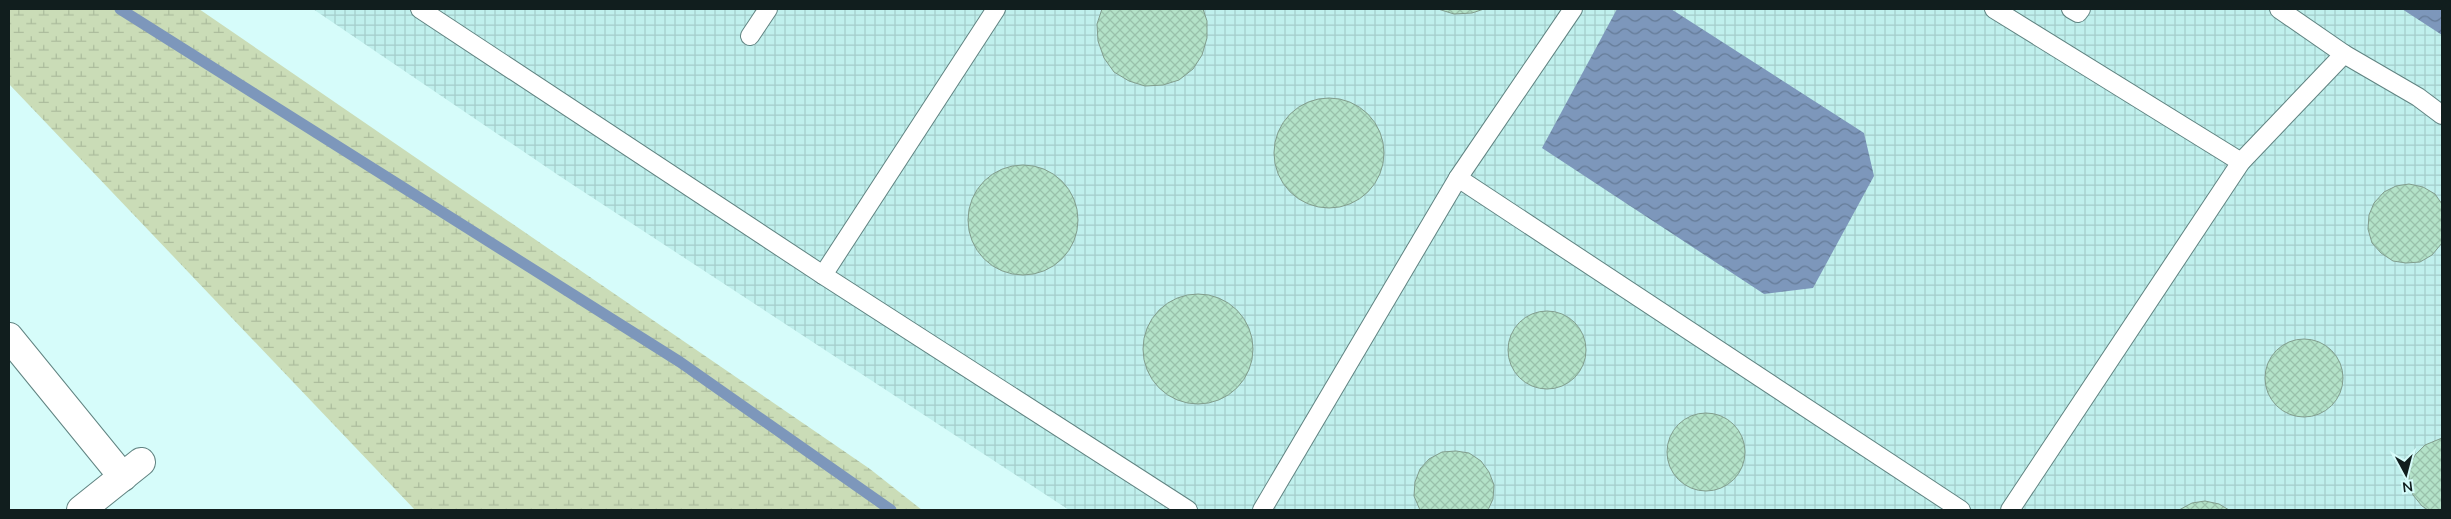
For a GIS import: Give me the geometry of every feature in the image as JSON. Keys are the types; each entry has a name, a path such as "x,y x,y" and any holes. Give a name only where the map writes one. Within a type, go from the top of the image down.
{"street":[{"path":"9,337 132,469 81,510"}],"lane":[{"path":"420,9 443,15 823,275 1188,510"},
{"path":"750,36 768,9"},
{"path":"823,275 996,9"},
{"path":"1262,510 1458,178 1573,9"},
{"path":"1994,9 2240,162"},
{"path":"2071,9 2078,13 2080,9"},
{"path":"2279,9 2344,54 2418,97 2442,114"},
{"path":"2010,510 2240,162 2344,54"},
{"path":"1458,178 1961,510"}],"shaded area":[{"path":"313,9 2442,9 2442,510 1069,510 561,177"}],"green space":[{"path":"9,9 199,9 870,469 922,510 415,510 9,84"}],"water":[{"path":"1617,9 1671,9 1864,133 1874,176 1813,288 1764,294 1542,148"},
{"path":"2402,9 2442,9 2442,35"}],"building":[{"path":"1102,9 1203,9 1207,21 1207,38 1202,55 1193,69 1179,80 1163,85 1145,86 1129,81 1114,72 1104,58 1098,41 1097,24"},
{"path":"1438,9 1484,9 1472,13 1454,14"},
{"path":"1329,98 1350,102 1368,114 1380,132 1384,153 1380,174 1368,192 1350,204 1329,208 1308,204 1290,192 1278,174 1274,153 1278,132 1290,114 1308,102"},
{"path":"1023,165 1044,169 1062,181 1074,199 1078,220 1074,241 1062,259 1044,271 1023,275 1002,271 984,259 972,241 968,220 972,199 984,181 1002,169"},
{"path":"2409,184 2423,187 2435,194 2442,204 2442,243 2432,255 2420,262 2406,263 2393,261 2381,253 2372,243 2368,229 2369,215 2374,203 2384,192 2396,186"},
{"path":"1198,294 1219,298 1237,310 1249,328 1253,349 1249,370 1237,388 1219,400 1198,404 1177,400 1159,388 1147,370 1143,349 1147,328 1159,310 1177,298"},
{"path":"1539,311 1555,311 1569,317 1580,328 1586,342 1586,358 1580,372 1569,383 1555,389 1539,389 1525,383 1514,372 1508,358 1508,342 1514,328 1525,317"},
{"path":"2296,339 2312,339 2326,345 2337,356 2343,370 2343,386 2337,400 2326,411 2312,417 2296,417 2282,411 2271,400 2265,386 2265,370 2271,356 2282,345"},
{"path":"1698,413 1714,413 1728,419 1739,430 1745,444 1745,460 1739,474 1728,485 1714,491 1698,491 1684,485 1673,474 1667,460 1667,444 1673,430 1684,419"},
{"path":"2442,438 2442,510 2428,510 2413,495 2409,482 2409,468 2415,455 2425,445"},
{"path":"1456,451 1469,453 1481,461 1489,472 1494,485 1493,499 1488,510 1420,510 1414,496 1415,482 1420,469 1429,459 1442,452"},
{"path":"2205,501 2219,504 2229,510 2179,510 2192,503"}],"waterway":[{"path":"120,9 680,362 891,510"}]}
